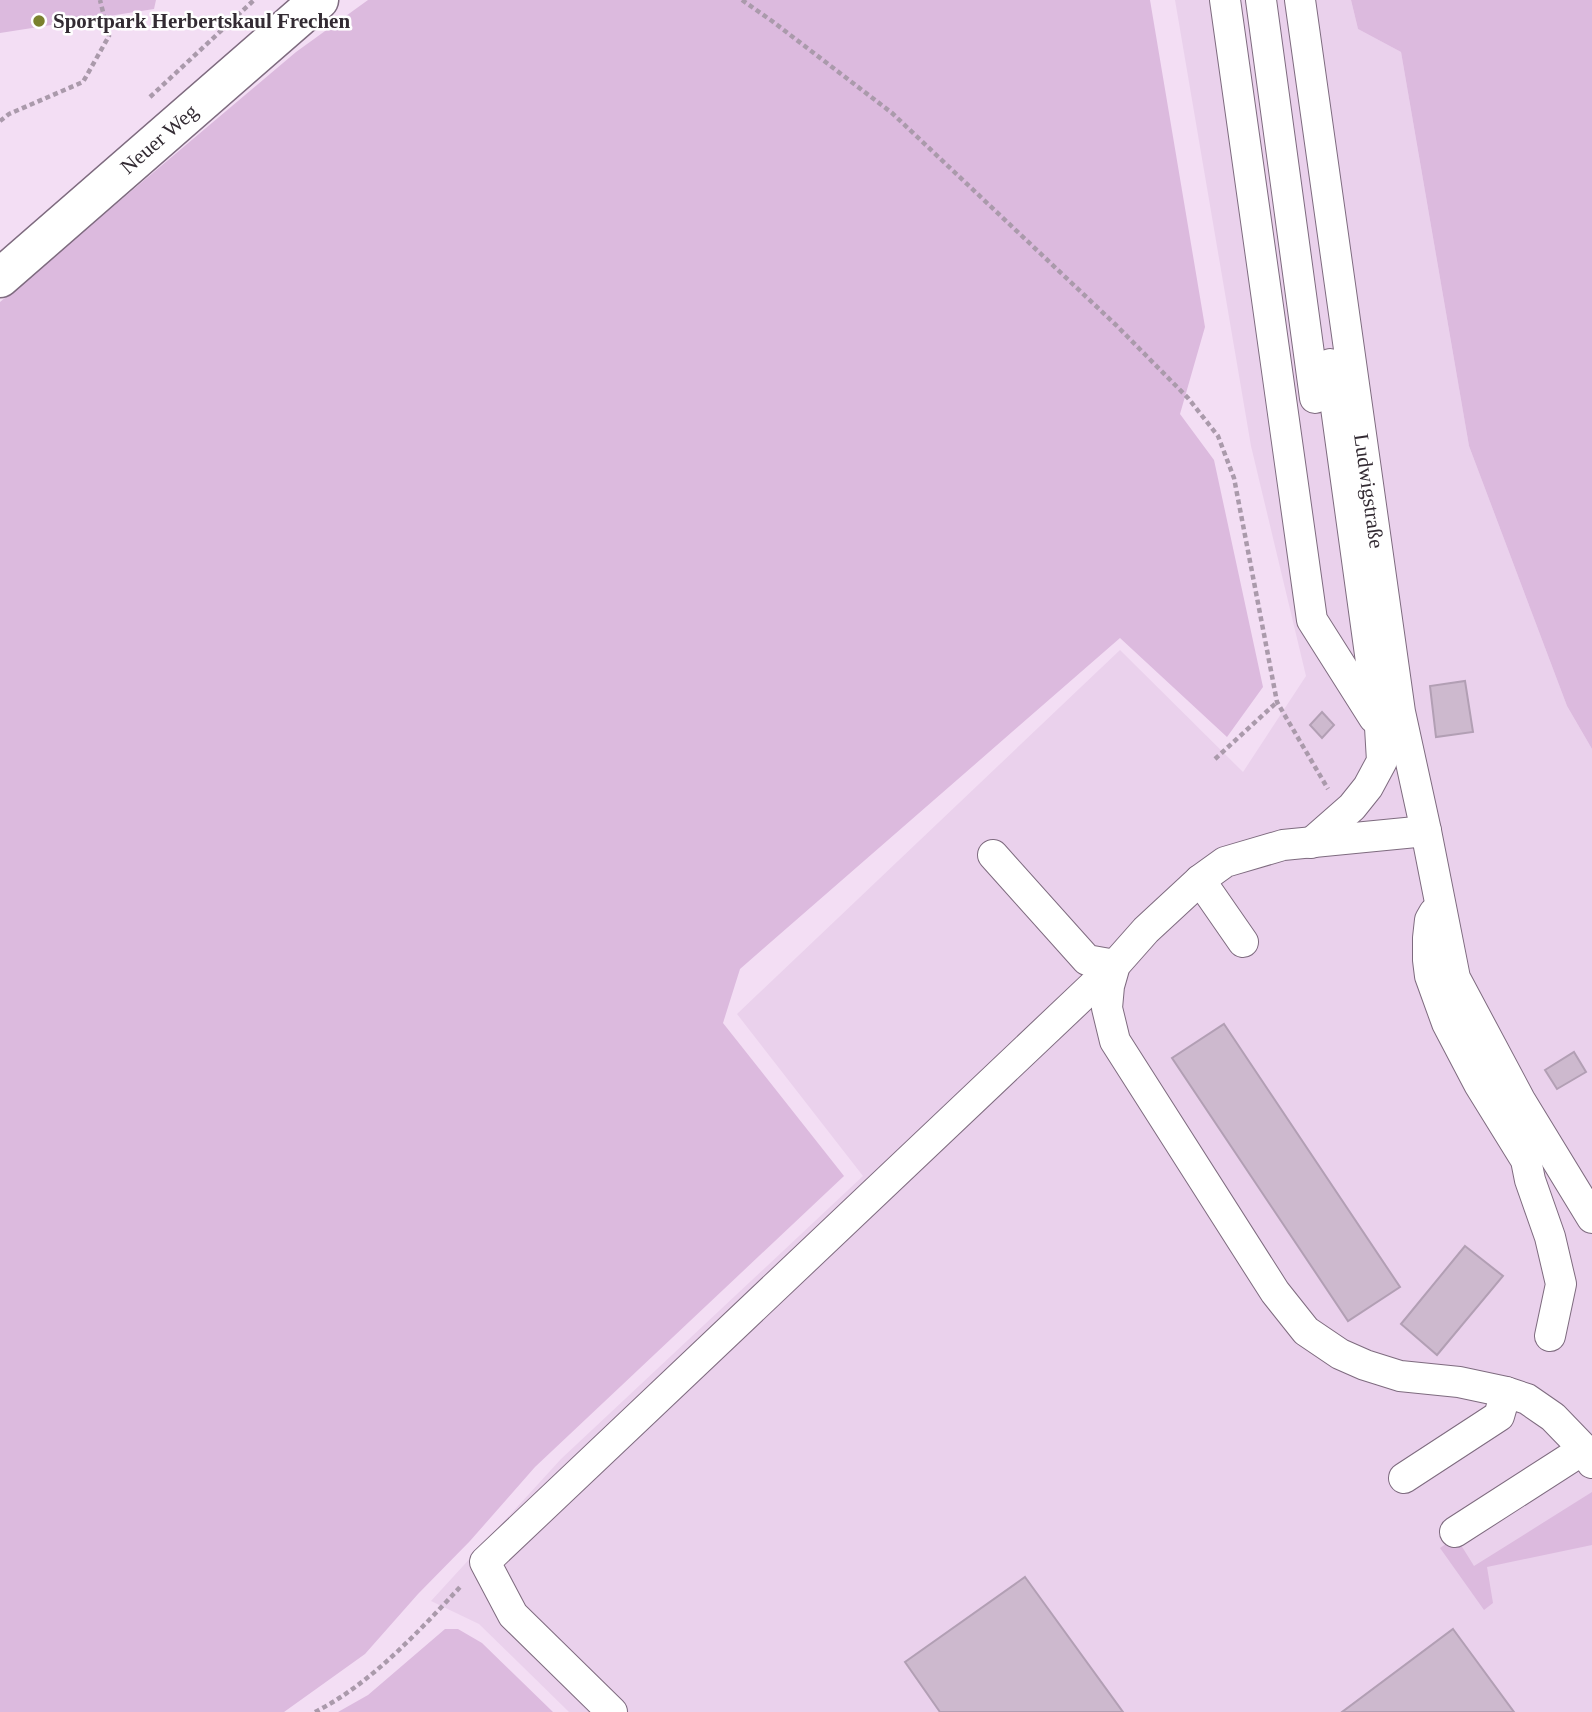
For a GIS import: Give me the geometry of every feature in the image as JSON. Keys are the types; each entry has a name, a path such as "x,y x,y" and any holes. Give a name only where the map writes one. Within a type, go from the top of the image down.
{"main road":[{"name":"Neuer Weg","path":"0,278 319,0"}],"lane":[{"path":"1225,0 1312,620 1414,776"},
{"path":"1243,0 1328,618 1380,727"},
{"path":"1261,0 1346,615 1380,727"},
{"path":"1280,0 1380,727 1382,761 1368,788 1352,807 1311,843"},
{"name":"Ludwigstraße","path":"1300,0 1400,712 1455,978"},
{"path":"612,1712 513,1615 485,1562 1115,965 1146,930 1200,880 1224,862 1283,845 1426,831"},
{"path":"993,855 1087,960 1115,965"},
{"path":"1200,880 1243,942"},
{"path":"1439,902 1430,920 1430,976 1447,1023 1479,1084 1526,1160 1530,1180 1550,1237 1561,1284 1550,1336"},
{"path":"1115,965 1107,1008 1115,1041 1275,1292 1307,1331 1340,1354 1400,1376 1460,1382 1527,1399 1553,1417 1588,1456 1455,1532"},
{"path":"1455,978 1493,1022 1558,1126 1592,1188"},
{"path":"1455,978 1520,1100 1592,1218"},
{"path":"1404,1478 1499,1416 1506,1392"}],"path":[{"path":"0,121 9,114 83,82 109,36 100,0"},
{"path":"742,0 892,113 1116,325 1188,398 1218,436 1234,478 1277,702 1342,816"},
{"path":"1215,759 1277,702"},
{"path":"315,1712 380,1668 485,1562"}],"shaded area":[{"name":"Sportpark Herbertskaul Frechen","path":"0,0 156,0 154,9 0,33"},
{"path":"368,0 1150,0 1205,327 1180,414 1214,460 1263,687 1227,737 1120,638 740,969 723,1023 844,1176 535,1467 365,1654 284,1712 0,1712 0,302 296,52"},
{"path":"1175,0 1351,0 1358,29 1401,52 1469,446 1567,706 1592,749 1592,1712 569,1712 479,1624 431,1601 561,1459 863,1176 737,1014 1120,650 1243,772 1306,676 1251,446"},
{"path":"1351,0 1592,0 1592,749 1567,706 1469,446 1401,52 1358,29"},
{"path":"1592,1492 1592,1545 1487,1567 1493,1603 1484,1610 1440,1548 1456,1537 1474,1566"},
{"path":"445,1629 458,1629 482,1643 553,1712 338,1712 368,1695"}],"building":[{"path":"1465,681 1473,732 1436,737 1430,686"},
{"path":"1322,712 1334,725 1322,738 1310,725"},
{"path":"1224,1024 1400,1287 1348,1321 1172,1058"},
{"path":"1574,1052 1586,1072 1557,1089 1545,1070"},
{"path":"1465,1246 1503,1276 1437,1355 1401,1324"},
{"path":"1025,1577 1123,1712 940,1712 905,1662"},
{"path":"1453,1629 1514,1712 1342,1712"}],"place":[{"name":"Sportpark Herbertskaul Frechen","path":"39,21"}]}
